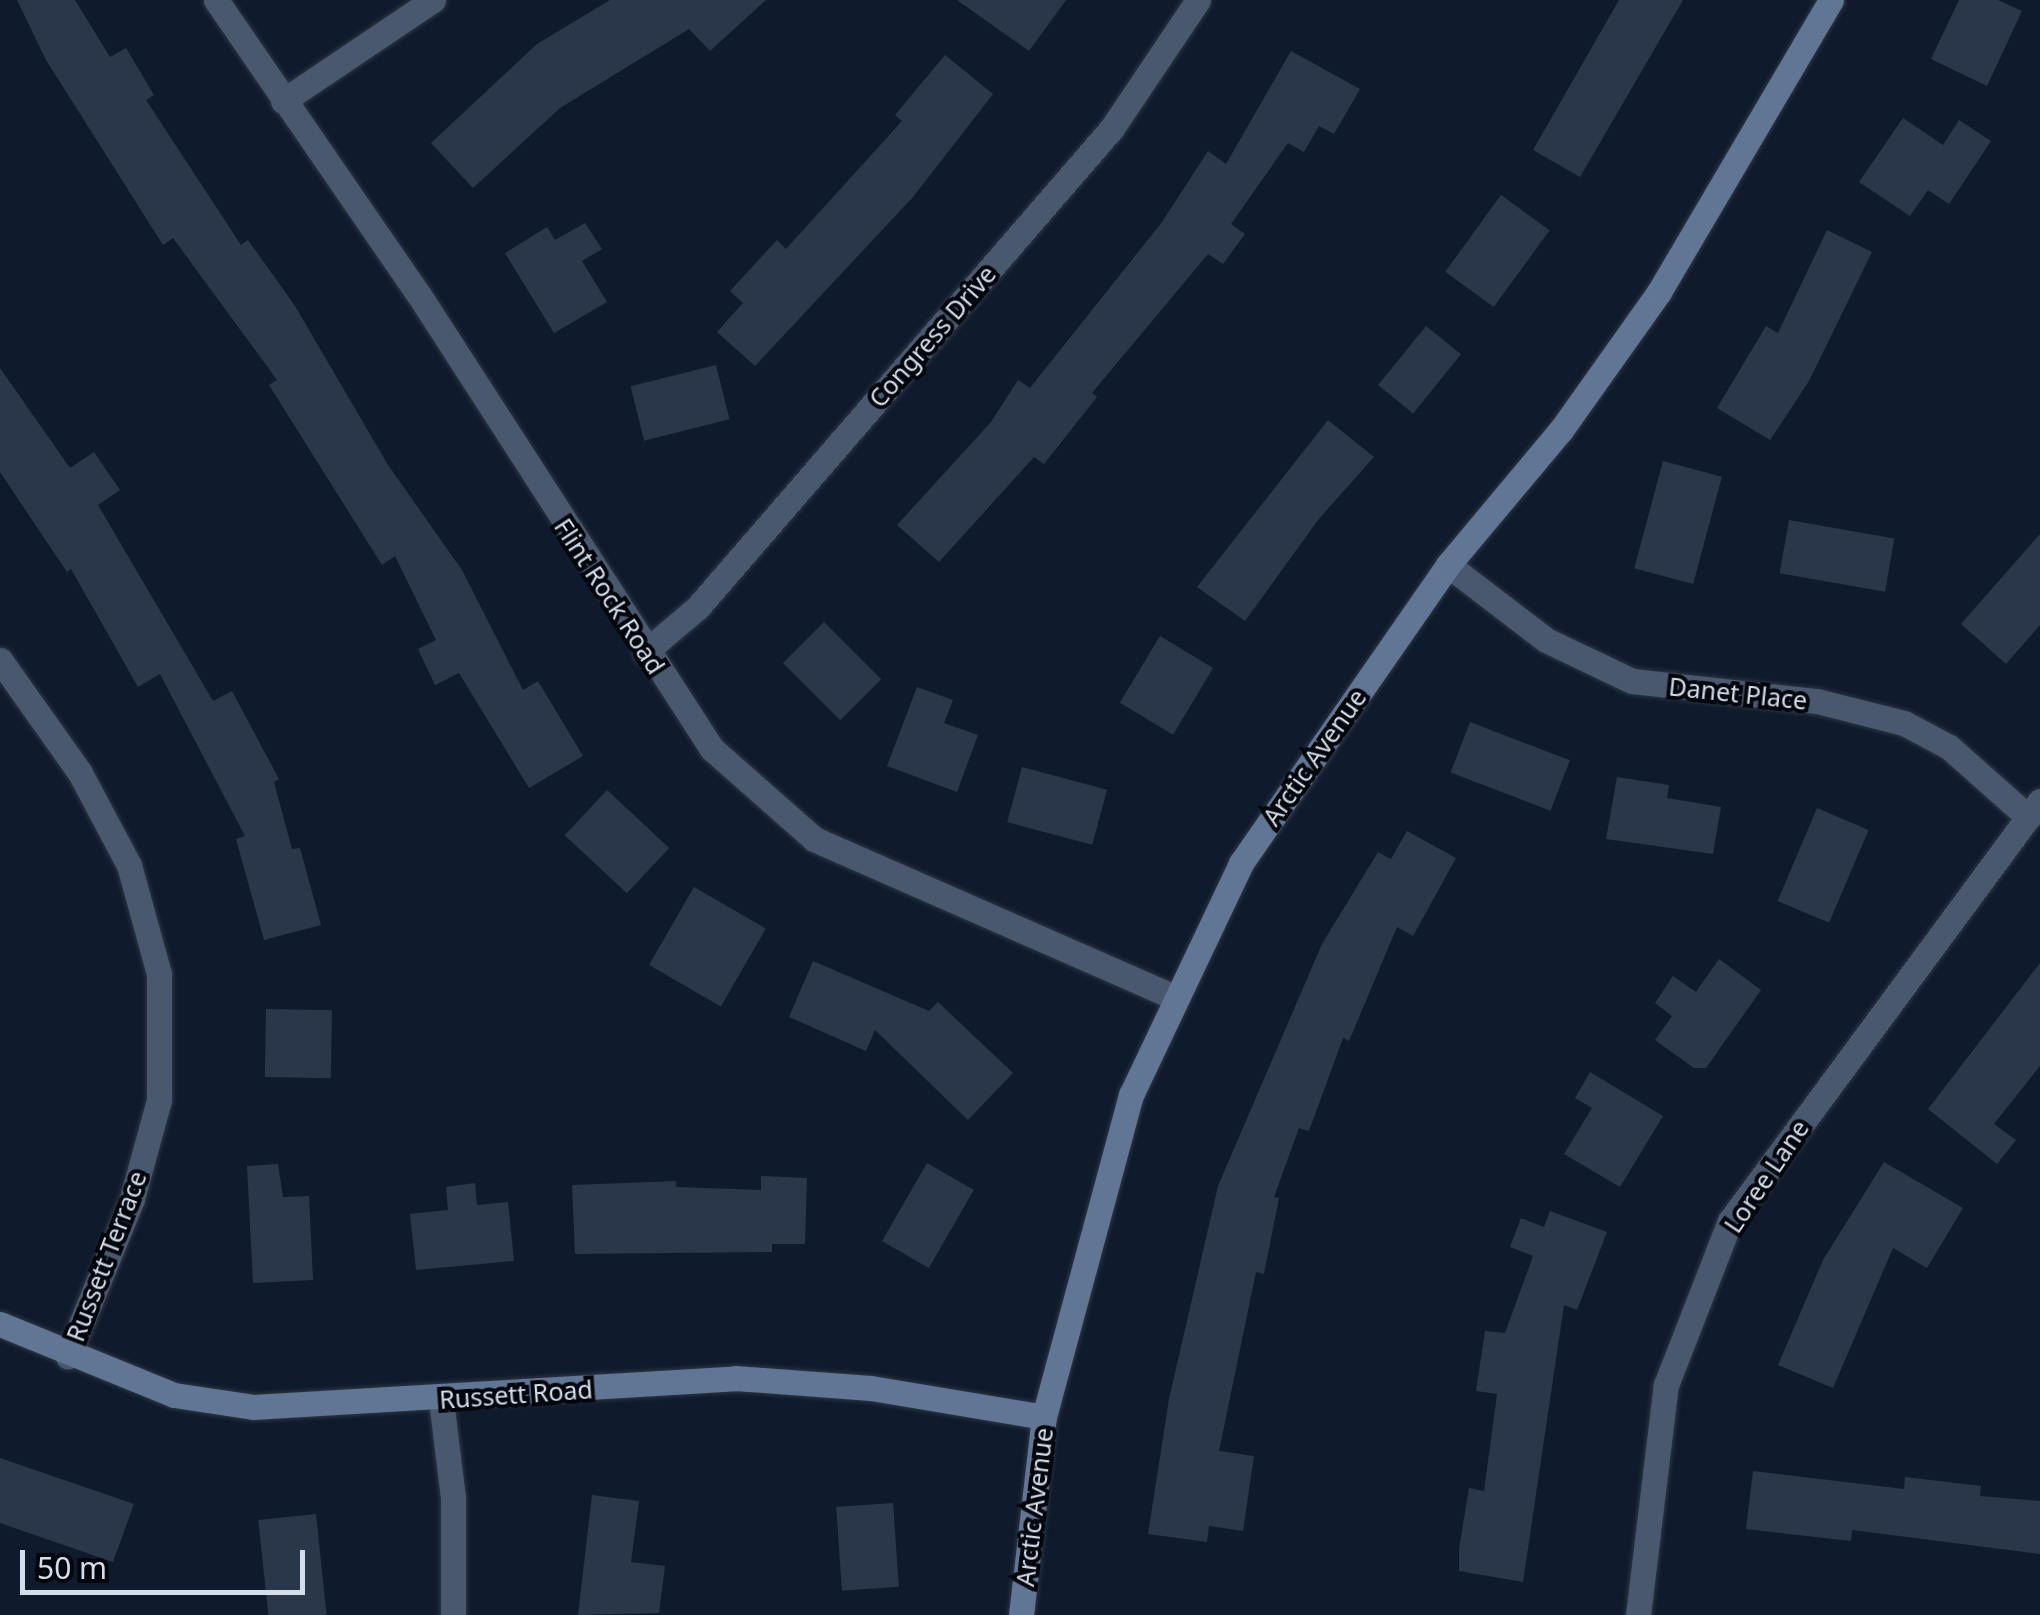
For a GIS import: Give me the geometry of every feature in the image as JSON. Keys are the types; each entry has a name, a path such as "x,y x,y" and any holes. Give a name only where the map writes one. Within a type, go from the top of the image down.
{"street":[{"name":"Flint Rock Road","path":"216,0 418,295 645,652 712,749 814,839 1176,998"},
{"path":"283,102 432,0"},
{"name":"Congress Drive","path":"645,652 698,607 1112,128 1198,0"},
{"name":"Arctic Avenue","path":"1021,1615 1044,1417 1131,1095 1240,863 1448,566 1561,430 1658,292 1831,0"},
{"name":"Danet Place","path":"1448,566 1546,640 1632,682 1817,701 1904,723 1949,747 2034,809"},
{"name":"Russett Terrace","path":"0,660 80,773 128,865 159,974 159,1100 132,1199 68,1356"},
{"name":"Loree Lane","path":"1638,1615 1666,1385 1730,1221 2034,809"},
{"name":"Russett Road","path":"0,1324 68,1356 174,1394 253,1406 441,1400 735,1378 871,1388 1044,1417"},
{"path":"441,1400 453,1498 453,1615"}],"building":[{"path":"17,0 75,0 110,57 126,48 154,95 146,100 241,245 248,240 295,306 388,465 462,570 523,690 538,681 583,756 529,788 459,673 435,685 418,649 436,640 395,556 382,565 269,385 277,380 173,238 163,245 46,60"},
{"path":"610,0 766,0 710,51 689,29 560,108 473,188 431,143 537,44"},
{"path":"957,0 1066,0 1029,51"},
{"path":"1619,0 1683,0 1580,177 1533,150"},
{"path":"1959,0 1998,0 2022,11 1987,86 1931,59"},
{"path":"1291,51 1360,89 1334,134 1319,126 1304,152 1288,143 1231,224 1245,234 1223,264 1208,254 1092,393 1097,397 1044,464 1034,457 939,562 897,525 991,422 1018,380 1030,388 1162,222 1208,151 1226,164"},
{"path":"945,55 993,94 913,197 755,366 717,332 743,303 730,291 777,240 786,249 902,121 895,115"},
{"path":"1903,118 1943,145 1959,120 1991,141 1949,204 1928,190 1910,216 1859,182"},
{"path":"1501,195 1550,230 1494,307 1445,272"},
{"path":"585,223 602,249 582,261 607,302 554,333 505,253 547,227 555,240"},
{"path":"1827,230 1872,252 1809,381 1770,440 1717,408 1766,326 1778,333"},
{"path":"1426,326 1461,354 1413,413 1378,385"},
{"path":"716,365 730,419 644,441 631,386"},
{"path":"0,368 70,468 94,452 120,490 98,505 213,701 232,691 279,779 274,782 292,849 300,848 321,925 264,940 236,839 245,836 160,674 138,687 71,569 67,572 0,472"},
{"path":"1328,420 1374,457 1318,520 1245,621 1197,587"},
{"path":"1663,461 1722,477 1693,584 1634,568"},
{"path":"1789,520 1894,539 1885,592 1780,573"},
{"path":"2040,534 2040,625 2006,664 1961,624"},
{"path":"824,622 881,679 840,720 783,663"},
{"path":"1160,636 1213,668 1173,735 1120,703"},
{"path":"917,687 953,700 944,723 978,735 957,792 887,766"},
{"path":"1470,722 1570,760 1551,811 1451,772"},
{"path":"1022,767 1107,790 1092,845 1007,822"},
{"path":"1617,777 1669,785 1667,798 1721,807 1713,854 1606,839"},
{"path":"607,790 669,848 627,893 565,835"},
{"path":"1817,808 1869,830 1829,923 1778,901"},
{"path":"1407,831 1456,858 1413,936 1397,927 1349,1041 1343,1038 1309,1131 1299,1128 1274,1197 1279,1198 1264,1274 1256,1272 1219,1451 1254,1456 1243,1531 1209,1526 1207,1542 1148,1534 1169,1399 1218,1186 1322,944 1378,852 1391,859"},
{"path":"694,887 766,928 721,1006 649,965"},
{"path":"1719,959 1761,990 1706,1068 1694,1068 1655,1040 1672,1016 1655,1003 1673,976 1696,992"},
{"path":"813,961 929,1011 938,1002 1013,1073 968,1120 875,1030 866,1051 789,1017"},
{"path":"2040,963 2040,1066 1994,1124 2016,1140 1997,1164 1928,1109"},
{"path":"266,1009 332,1010 331,1078 265,1077"},
{"path":"1590,1072 1663,1116 1620,1187 1564,1154 1592,1108 1575,1098"},
{"path":"1884,1162 1963,1208 1927,1268 1893,1248 1833,1388 1778,1365 1823,1260"},
{"path":"927,1163 974,1190 929,1268 882,1241"},
{"path":"278,1164 283,1197 309,1196 313,1280 253,1283 247,1166"},
{"path":"761,1176 807,1178 805,1244 772,1244 772,1252 575,1254 572,1185 676,1181 676,1187 761,1190"},
{"path":"475,1183 477,1205 508,1202 514,1261 416,1270 410,1214 448,1210 446,1187"},
{"path":"1550,1211 1607,1232 1577,1310 1564,1305 1523,1582 1459,1571 1459,1549 1469,1488 1484,1491 1497,1394 1476,1391 1485,1331 1505,1333 1533,1256 1510,1247 1521,1218 1544,1227"},
{"path":"0,1458 134,1504 113,1562 0,1523"},
{"path":"1753,1471 1904,1489 1905,1477 1981,1486 1980,1496 2040,1501 2040,1554 1852,1530 1851,1541 1746,1529"},
{"path":"592,1495 639,1501 631,1562 665,1566 659,1613 578,1615"},
{"path":"893,1503 899,1587 842,1591 836,1507"},
{"path":"316,1514 327,1614 268,1615 258,1520"}]}
